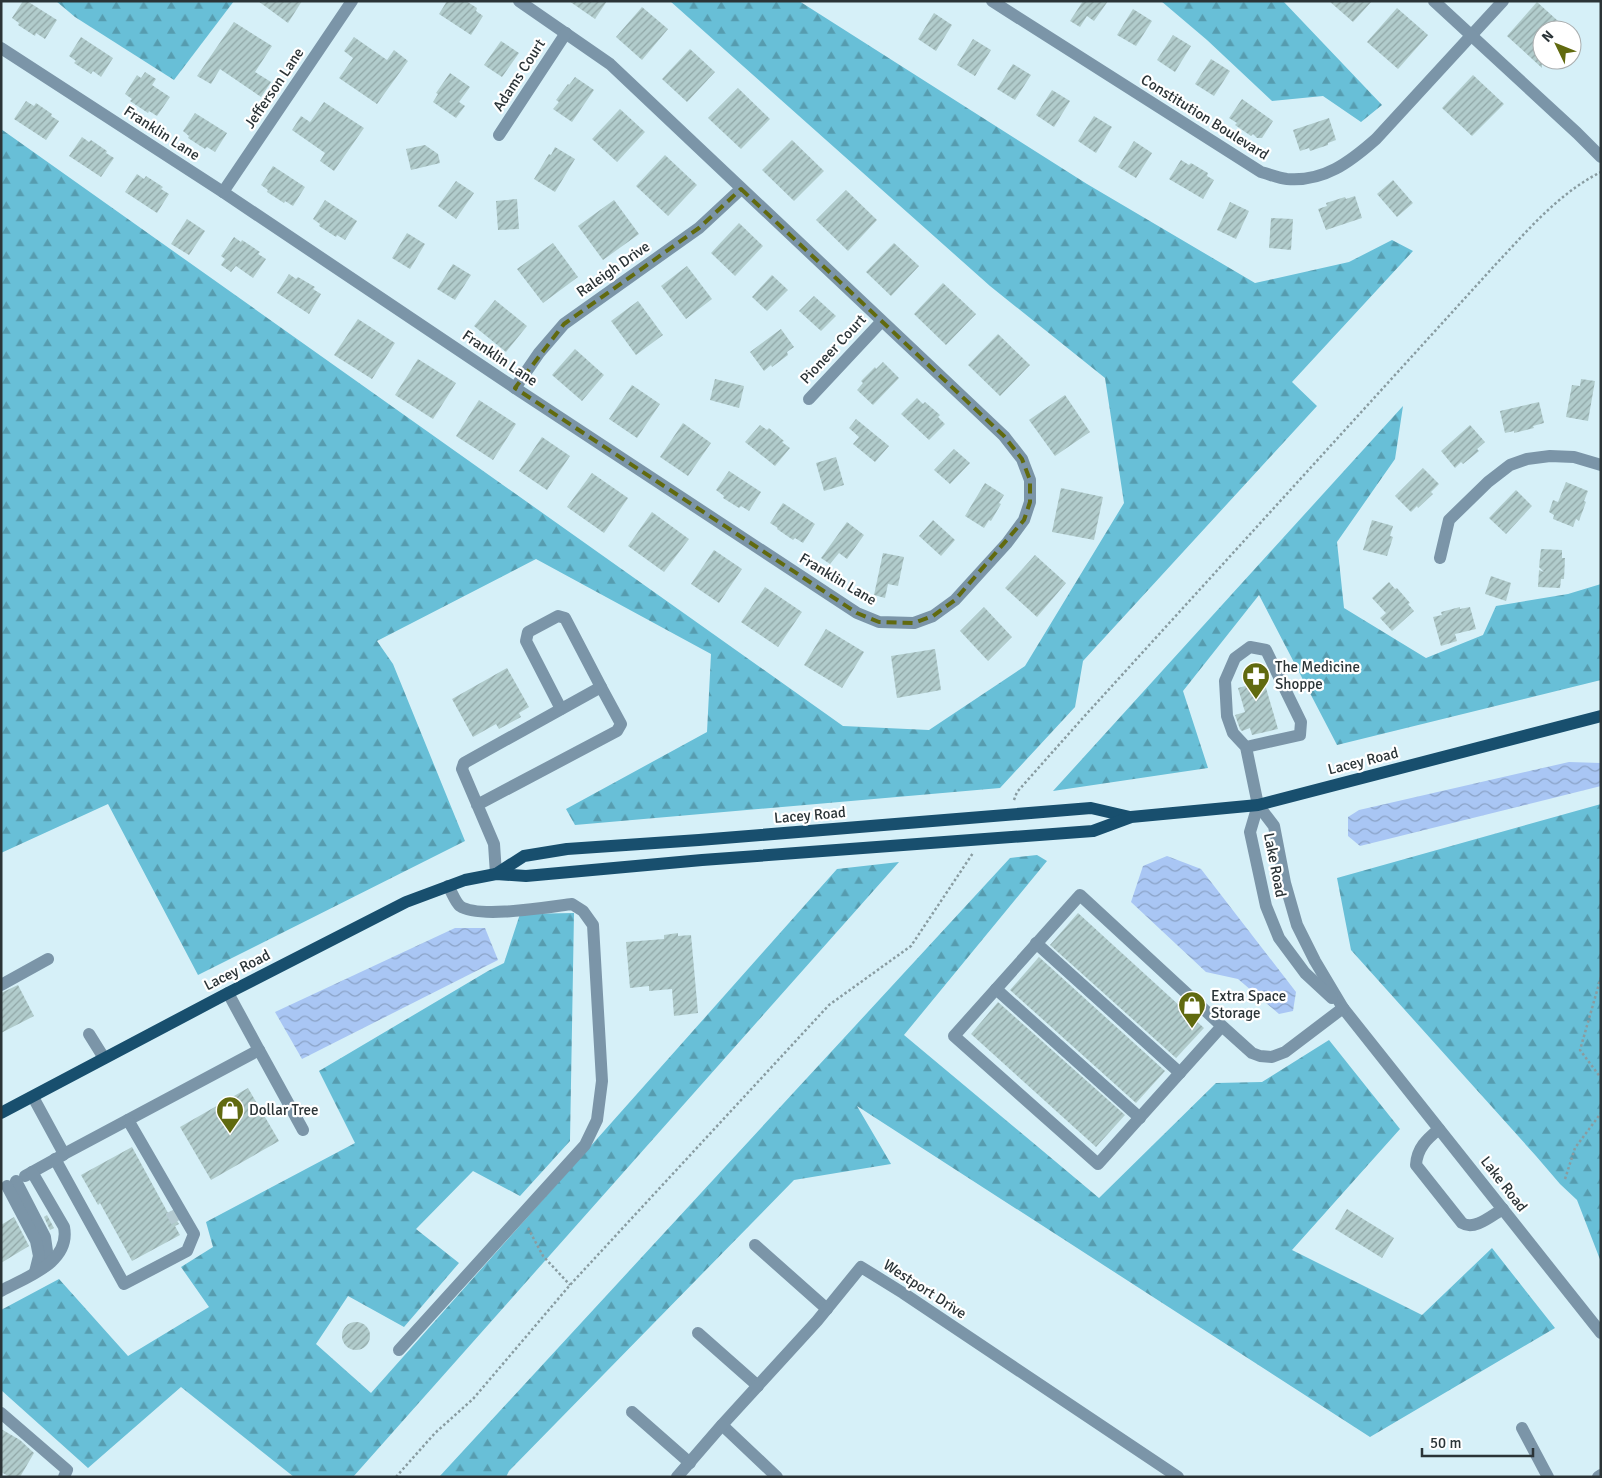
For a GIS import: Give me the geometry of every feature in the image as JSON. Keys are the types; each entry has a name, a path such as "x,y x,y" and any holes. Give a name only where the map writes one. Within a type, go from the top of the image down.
{"main road":[{"name":"Lacey Road","path":"1,1113 228,993 406,902 465,880 496,874 526,876 702,860 1093,831 1131,817 1258,805 1601,716"},
{"name":"Lacey Road","path":"496,874 524,856 567,849 1091,808 1131,817"},
{"path":"785,833 788,854"},
{"path":"699,840 702,860"}],"street":[{"name":"Jefferson Lane","path":"223,192 352,1"},
{"name":"Franklin Lane","path":"1,48 223,192 515,388 857,613 879,622 914,623 933,616 955,600 1007,544 1024,520 1030,502 1030,480 1022,459 1004,436 881,322 610,64 519,1"},
{"name":"Constitution Boulevard","path":"992,1 1261,172 1286,179 1306,179 1324,175 1357,156 1376,139 1503,1"},
{"path":"1434,1 1601,157"},
{"name":"Adams Court","path":"499,135 566,33"},
{"name":"Raleigh Drive","path":"515,388 539,353 564,324 699,228 741,189"},
{"name":"Pioneer Court","path":"809,398 881,322"},
{"path":"1440,558 1449,520 1488,482 1510,465 1527,459 1550,456 1574,456 1601,465"},
{"path":"477,805 617,731 621,724 565,618 558,616 528,632 526,641 561,709"},
{"path":"1246,747 1300,735 1301,722 1266,650 1250,647 1236,658 1225,681 1228,716 1233,733 1246,747 1258,805"},
{"path":"496,874 494,844 462,769 464,763 601,687"},
{"name":"Lake Road","path":"1258,805 1250,832 1266,906 1279,938 1305,973 1343,1008"},
{"name":"Lake Road","path":"1258,805 1274,826 1285,884 1297,925 1315,962 1343,1008 1601,1332"},
{"path":"399,1350 585,1145 597,1120 602,1082 593,925 583,911 572,904 492,912 469,911 458,905 448,886"},
{"path":"1222,1026 1098,1164 954,1036 1080,895 1222,1026 1252,1052 1260,1056 1272,1057 1285,1052 1343,1008"},
{"path":"1036,943 1180,1073"},
{"path":"1,985 48,959"},
{"path":"996,989 1140,1118"},
{"path":"228,993 303,1130"},
{"path":"89,1034 104,1058"},
{"path":"39,1270 36,1241 8,1185 259,1050"},
{"path":"34,1097 60,1157 124,1284 187,1251 194,1234 128,1120"},
{"path":"1440,1128 1424,1142 1416,1158 1416,1165 1464,1225 1473,1226 1503,1209"},
{"path":"1,1291 55,1260 65,1240 64,1227 32,1172"},
{"path":"160,1176 162,1196 171,1211"},
{"path":"178,1224 190,1244"},
{"path":"756,1245 827,1309"},
{"name":"Westport Drive","path":"678,1477 722,1425 827,1309 861,1267 1172,1475"},
{"path":"698,1333 758,1386"},
{"path":"632,1412 690,1462"},
{"path":"1,1413 66,1470 64,1477"},
{"path":"722,1425 777,1477"},
{"path":"1522,1428 1548,1477"}],"path":[{"path":"1008,815 1017,792 1496,264 1550,207 1590,177 1601,172"},
{"path":"396,1477 435,1433 473,1399 570,1285 829,1005 910,946 973,855 974,840"},
{"path":"1601,977 1580,1050 1601,1078"},
{"path":"1565,1179 1575,1148 1601,1113"},
{"path":"521,1215 542,1256 570,1285"}],"highlighted area":[{"path":"741,189 1004,436 1022,459 1030,480 1030,502 1024,520 955,600 933,616 914,623 879,622 857,613 515,388 564,324 699,228"}],"green space":[{"path":"56,1 234,1 174,80 75,17"},
{"path":"670,1 799,1 1087,184 1255,283 1349,262 1392,240 1413,251 1292,382 1317,406 1083,661 1075,707 1000,788 575,825 566,809 707,732 711,654 536,559 377,641 393,664 465,841 198,975 108,804 1,853 1,129 843,726 929,730 1025,666 1124,503 1105,378 990,286"},
{"path":"1161,1 1283,1 1382,105 1361,122 1323,96 1272,101 1207,40"},
{"path":"1403,406 1395,459 1337,542 1344,608 1426,658 1483,635 1496,606 1568,594 1601,584 1601,680 1337,745 1259,595 1183,691 1208,768 1053,791"},
{"path":"1601,804 1601,1262 1577,1200 1560,1184 1351,950 1337,878"},
{"path":"1037,855 1047,861 904,1035 1099,1198 1216,1083 1262,1082 1329,1040 1400,1129 1292,1250 1422,1315 1492,1248 1555,1328 1370,1437 857,1106 891,1164 794,1180 509,1471 506,1477 439,1477 1010,858"},
{"path":"899,862 353,1477 294,1477 181,1387 88,1468 1,1390 1,1310 59,1279 128,1356 209,1307 181,1267 213,1247 206,1222 355,1143 319,1071 504,963 520,914 574,913 570,1141 520,1196 473,1171 416,1229 459,1263 404,1327 348,1296 316,1344 371,1393 837,869"}],"water":[{"path":"1569,762 1601,763 1601,786 1360,846 1348,836 1348,817 1359,810"},
{"path":"1167,856 1201,869 1296,992 1293,1011 1279,1014 1238,979 1206,972 1131,902 1143,866"},
{"path":"455,928 485,928 498,960 302,1059 275,1012"}],"building":[{"path":"23,1 27,1 57,20 45,39 36,33 35,36 18,25 19,23 12,18"},
{"path":"258,1 302,1 288,23"},
{"path":"447,1 466,1 477,8 476,11 483,16 471,35 439,14"},
{"path":"569,1 607,1 595,19"},
{"path":"1083,1 1108,1 1094,21 1087,16 1080,27 1070,21"},
{"path":"1329,1 1372,1 1353,22"},
{"path":"1537,2 1557,20 1532,20 1532,59 1507,36"},
{"path":"642,7 668,29 642,60 616,37"},
{"path":"1397,8 1428,35 1398,69 1367,42"},
{"path":"1133,9 1152,21 1136,46 1117,35"},
{"path":"934,13 952,25 936,51 918,39"},
{"path":"234,22 272,46 255,72 271,82 261,97 220,69 211,84 197,76"},
{"path":"1173,35 1191,46 1175,72 1157,60"},
{"path":"81,37 113,58 101,77 93,71 91,74 74,63 76,61 69,56"},
{"path":"354,37 387,60 394,50 408,61 377,104 339,78 353,58 344,51"},
{"path":"973,39 991,50 975,76 957,65"},
{"path":"501,41 519,53 502,77 484,65"},
{"path":"690,49 715,72 687,102 662,79"},
{"path":"1211,59 1230,71 1214,96 1195,84"},
{"path":"1013,64 1031,75 1015,100 997,89"},
{"path":"145,72 156,79 152,85 170,97 157,116 149,111 148,113 130,101 132,99 125,94 137,75 141,78"},
{"path":"450,73 470,87 459,102 465,106 456,118 433,102 438,94 436,93"},
{"path":"1473,75 1504,104 1472,136 1442,108"},
{"path":"575,77 594,90 572,122 553,109 559,102 556,100"},
{"path":"738,88 770,119 741,149 708,118"},
{"path":"1052,90 1070,101 1054,127 1036,115"},
{"path":"1242,99 1273,121 1262,138 1257,138 1253,134 1251,136 1235,125 1237,123 1229,118"},
{"path":"26,101 34,106 36,103 59,121 46,140 14,119"},
{"path":"324,102 364,128 334,171 320,161 325,153 292,130 301,116 310,122"},
{"path":"620,109 645,132 617,162 592,139"},
{"path":"195,113 227,133 215,152 207,147 205,149 188,138 189,136 183,131"},
{"path":"1094,116 1112,127 1096,153 1078,141"},
{"path":"1329,118 1336,140 1310,151 1309,148 1300,151 1293,130"},
{"path":"82,137 89,142 91,140 114,158 101,177 69,156"},
{"path":"792,140 824,171 794,201 762,170"},
{"path":"1134,141 1152,153 1136,178 1118,167"},
{"path":"425,145 438,154 440,163 411,170 406,149"},
{"path":"555,147 575,159 555,192 534,179"},
{"path":"665,155 697,185 668,216 636,186"},
{"path":"1181,160 1189,165 1191,163 1208,173 1207,176 1214,180 1203,199 1169,179"},
{"path":"273,166 305,187 293,206 285,201 284,203 267,192 268,190 261,185"},
{"path":"137,174 144,179 146,176 163,187 161,189 169,194 157,213 125,192"},
{"path":"1393,180 1413,203 1397,217 1377,194"},
{"path":"456,181 474,193 456,219 438,206"},
{"path":"846,190 877,220 848,251 816,220"},
{"path":"1355,196 1362,218 1326,230 1318,209 1327,206 1326,203"},
{"path":"517,199 519,229 498,230 496,201"},
{"path":"325,200 357,221 345,240 337,235 336,237 319,226 320,224 313,219"},
{"path":"614,200 639,234 603,260 578,226"},
{"path":"1230,202 1249,211 1236,239 1217,230"},
{"path":"1271,218 1293,219 1291,250 1269,248"},
{"path":"187,219 205,231 189,255 171,244"},
{"path":"739,223 763,246 735,276 711,253"},
{"path":"407,233 425,244 410,269 392,258"},
{"path":"234,237 260,252 258,254 266,259 253,278 236,266 231,272 221,265 225,259 221,256"},
{"path":"553,243 578,277 543,303 517,269"},
{"path":"894,243 919,266 891,296 866,272"},
{"path":"453,264 471,275 455,300 437,289"},
{"path":"687,266 712,299 686,319 661,286"},
{"path":"289,274 315,287 313,289 321,294 309,314 277,293"},
{"path":"772,275 788,290 767,311 752,297"},
{"path":"943,283 976,314 946,345 914,314"},
{"path":"814,296 836,316 821,331 799,311"},
{"path":"495,300 527,326 506,352 474,326"},
{"path":"638,301 663,335 636,355 611,321"},
{"path":"358,319 395,343 372,379 334,355"},
{"path":"781,329 794,347 787,352 788,355 764,371 750,352"},
{"path":"998,334 1030,365 1000,396 968,365"},
{"path":"575,349 604,375 582,401 552,375"},
{"path":"418,359 456,383 433,419 395,395"},
{"path":"883,362 899,378 873,405 857,390 863,383 861,381"},
{"path":"715,379 744,386 739,408 710,400"},
{"path":"1581,379 1595,381 1588,421 1566,417 1572,385 1580,386"},
{"path":"632,385 660,404 637,438 609,419"},
{"path":"1065,395 1090,432 1055,456 1029,420"},
{"path":"917,398 923,404 925,402 940,415 938,417 945,424 929,440 901,414"},
{"path":"479,400 516,424 493,460 456,436"},
{"path":"1539,402 1544,423 1533,426 1534,428 1514,433 1514,431 1505,433 1500,411"},
{"path":"856,419 889,446 875,462 853,444 859,437 849,428"},
{"path":"683,423 711,443 688,476 660,457"},
{"path":"760,425 767,430 769,428 790,448 775,466 745,442"},
{"path":"1470,425 1485,442 1477,449 1479,451 1455,468 1441,451"},
{"path":"542,437 570,456 547,490 519,471"},
{"path":"954,449 970,463 950,484 934,470"},
{"path":"836,457 844,485 824,491 816,463"},
{"path":"1423,468 1439,484 1431,492 1433,494 1411,512 1395,496"},
{"path":"729,471 761,492 749,511 741,506 739,508 723,498 724,496 716,490"},
{"path":"592,473 628,498 604,533 567,507"},
{"path":"1566,482 1588,491 1579,521 1576,519 1573,527 1553,519 1554,515 1549,512 1553,500 1558,502"},
{"path":"985,483 1004,495 991,521 989,520 984,528 965,516"},
{"path":"1061,488 1103,497 1094,540 1052,532"},
{"path":"1516,490 1532,506 1506,534 1489,518"},
{"path":"783,503 815,524 803,543 795,538 793,540 770,523"},
{"path":"652,512 689,539 664,572 628,546"},
{"path":"933,520 955,540 941,556 919,536"},
{"path":"1372,520 1393,526 1390,536 1393,537 1387,556 1363,550"},
{"path":"847,522 864,535 847,559 839,553 830,564 821,558"},
{"path":"1541,549 1562,550 1562,558 1565,558 1564,579 1561,579 1560,588 1538,587 1539,570 1544,572 1539,567"},
{"path":"714,550 742,569 719,603 691,584"},
{"path":"883,553 904,557 898,586 888,584 885,598 874,595"},
{"path":"1035,555 1066,583 1037,617 1005,588"},
{"path":"1491,576 1511,583 1506,601 1485,594"},
{"path":"1389,582 1410,603 1408,604 1414,611 1392,631 1380,618 1386,613 1372,598"},
{"path":"765,587 802,612 778,647 741,622"},
{"path":"984,607 1012,637 988,661 960,631"},
{"path":"1460,607 1460,609 1470,607 1476,629 1455,634 1457,641 1441,646 1433,617 1442,615 1441,612"},
{"path":"826,629 864,652 842,688 804,665"},
{"path":"935,649 941,690 897,698 891,656"},
{"path":"507,668 529,707 519,713 521,717 499,729 496,724 473,737 452,699"},
{"name":"The Medicine Shoppe","path":"1264,681 1278,729 1252,735 1250,728 1242,731 1240,729 1235,715 1245,712 1238,688"},
{"path":"1078,913 1204,1028 1176,1058 1050,945"},
{"path":"678,933 678,936 691,935 698,1013 674,1016 672,989 649,991 649,986 630,988 626,942 664,939 664,935"},
{"path":"1039,957 1165,1071 1136,1103 1010,990"},
{"path":"18,985 34,1016 1,1033 1,993"},
{"path":"998,1002 1125,1115 1096,1147 971,1034"},
{"name":"Dollar Tree","path":"248,1088 279,1141 211,1180 180,1127"},
{"path":"132,1147 168,1213 171,1211 179,1224 175,1226 180,1235 132,1261 100,1203 98,1205 81,1175"},
{"path":"1347,1209 1394,1238 1382,1258 1335,1229"},
{"path":"47,1215 54,1228 50,1230 44,1217"},
{"path":"14,1217 29,1246 1,1263 1,1225"},
{"path":"356,1322 366,1326 370,1336 366,1346 356,1350 346,1346 342,1336 346,1326"},
{"path":"1,1429 20,1440 34,1453 20,1477 10,1477 1,1472"}],"tunnel":[{"path":"171,1211 178,1224"}],"place":[{"name":"The Medicine Shoppe","path":"1256,700"},
{"name":"Extra Space Storage","path":"1192,1029"},
{"name":"Dollar Tree","path":"230,1134"}]}
